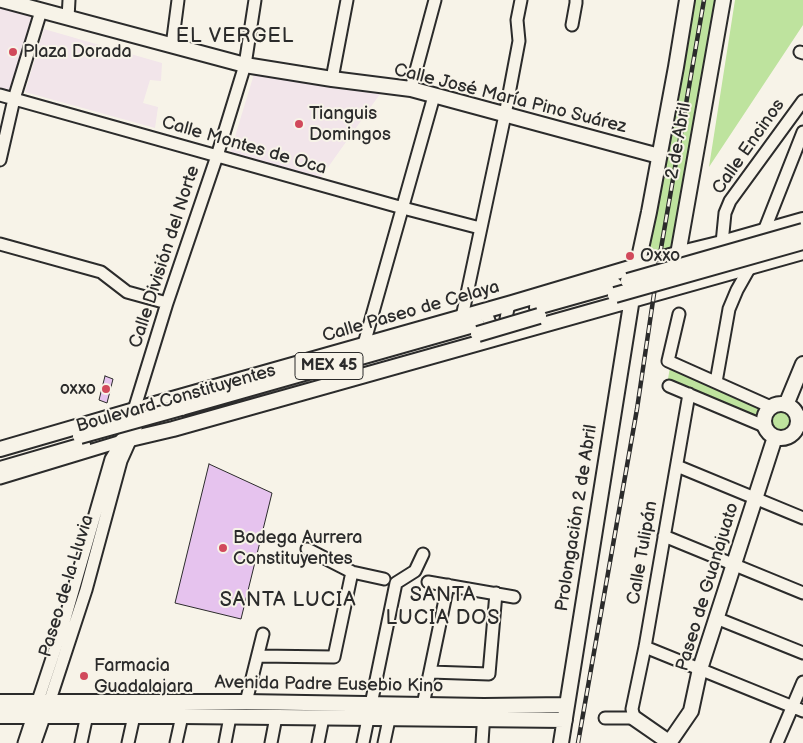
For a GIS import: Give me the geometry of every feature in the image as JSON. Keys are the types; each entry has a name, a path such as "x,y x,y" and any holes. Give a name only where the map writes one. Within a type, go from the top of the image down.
{"main road":[{"name":"Calle José María Pino Suárez","path":"2,0 245,64 411,90 659,156"},
{"name":"Prolongación 2 de Abril","path":"561,743 636,267 649,212 687,0"},
{"name":"2 de Abril","path":"673,288 677,254 723,0"},
{"name":"Calle Paseo de Celaya","path":"0,449 139,408 178,408 364,344 462,317 479,328 518,332 613,290 636,267 803,220"},
{"name":"MEX 45","path":"479,328 613,290 803,231"},
{"name":"MEX 45","path":"613,290 803,242"},
{"name":"Calle Paseo de Celaya","path":"127,440 173,428 479,328 512,303 613,290 631,300 803,252"},
{"name":"Boulevard Constituyentes","path":"0,469 178,408 479,328"},
{"path":"786,405 803,364"},
{"path":"779,404 786,405 794,410 800,420 790,436 775,437 768,433 764,426 766,412 771,407 779,404"},
{"path":"790,436 803,442"},
{"name":"Paseo de Guanajuato","path":"670,743 691,712 700,669 775,437"},
{"name":"Boulevard Constituyentes","path":"0,459 81,441"},
{"name":"Avenida Padre Eusebio Kino","path":"0,702 87,715 368,719 484,713 567,705"},
{"name":"Avenida Padre Eusebio Kino","path":"1,720 41,709 246,702 423,705 484,713 565,720"},
{"path":"634,718 670,743"}],"street":[{"path":"68,18 70,0"},
{"path":"172,46 178,0"},
{"name":"Calle División del Norte","path":"127,440 139,408 143,380 167,303 217,156 245,64 255,0"},
{"path":"332,79 347,0"},
{"path":"411,90 435,0"},
{"path":"462,317 519,41 517,20 521,0"},
{"path":"572,25 576,0"},
{"path":"0,160 14,99 40,10"},
{"name":"Calle Montes de Oca","path":"0,95 480,228"},
{"path":"364,344 434,96"},
{"name":"Calle Encinos","path":"729,273 722,269 717,260 722,243 725,213 730,201 803,101"},
{"name":"Calle Encinos","path":"764,231 803,132"},
{"path":"0,244 101,272 127,292 167,303"},
{"path":"716,382 729,309 750,267"},
{"path":"729,273 737,290"},
{"path":"512,303 508,308 506,319 513,330 518,332"},
{"path":"679,314 668,361 771,407"},
{"path":"669,386 764,426"},
{"name":"Calle Tulipán","path":"634,718 632,709 645,647 689,394"},
{"path":"173,428 165,424 162,416 164,406 178,408"},
{"path":"92,423 103,428 105,440 103,447"},
{"name":"Calle Paseo de Celaya","path":"0,478 127,440"},
{"name":"Paseo de la Lluvia","path":"24,743 41,709 86,590 127,440"},
{"path":"677,466 803,518"},
{"path":"664,536 803,593"},
{"path":"307,549 352,572 384,579"},
{"path":"363,743 396,584 414,571 423,554"},
{"path":"258,656 334,657 352,572"},
{"path":"428,582 514,597"},
{"path":"423,705 448,585"},
{"path":"430,672 489,674 496,593"},
{"path":"716,618 803,653"},
{"path":"246,702 263,634"},
{"path":"645,647 798,709"},
{"path":"777,743 798,709 803,682"},
{"path":"384,743 392,704"},
{"name":"Paseo de la Lluvia","path":"35,743 41,709"},
{"path":"482,743 484,713"},
{"path":"81,743 87,715"},
{"path":"128,743 134,716"},
{"path":"176,743 182,716"},
{"path":"224,743 230,717"},
{"path":"270,743 276,717"},
{"path":"318,743 323,718"},
{"path":"604,718 634,718"}],"shaded area":[{"name":"Plaza Dorada","path":"0,5 37,15 13,92 0,89"},
{"path":"44,29 162,63 161,81 150,80 143,103 158,107 155,128 25,92"},
{"name":"Tianguis Domingos","path":"254,74 380,94 319,180 230,153"}],"green space":[{"path":"694,0 719,0 676,248 651,256 650,243"},
{"path":"735,0 803,0 803,25 709,167"},
{"path":"670,367 762,408 758,418 668,379"},
{"path":"786,410 793,418 792,427 787,433 777,435 770,430 767,422 769,416 775,411"}],"building":[{"name":"oxxo","path":"105,376 113,379 107,403 99,400"},
{"name":"Bodega Aurrera Constituyentes","path":"209,464 272,493 241,619 175,603"}],"railway":[{"path":"578,743 637,409 659,260 704,0"}],"place":[{"name":"Plaza Dorada","path":"13,52"},
{"name":"Tianguis Domingos","path":"299,124"},
{"name":"Oxxo","path":"630,256"},
{"name":"oxxo","path":"106,389"},
{"name":"Bodega Aurrera Constituyentes","path":"223,548"},
{"name":"Farmacia Guadalajara","path":"84,676"}],"district":[{"name":"EL VERGEL","path":"235,37"},
{"name":"SANTA LUCIA","path":"288,601"},
{"name":"SANTA LUCIA DOS","path":"443,608"}]}
